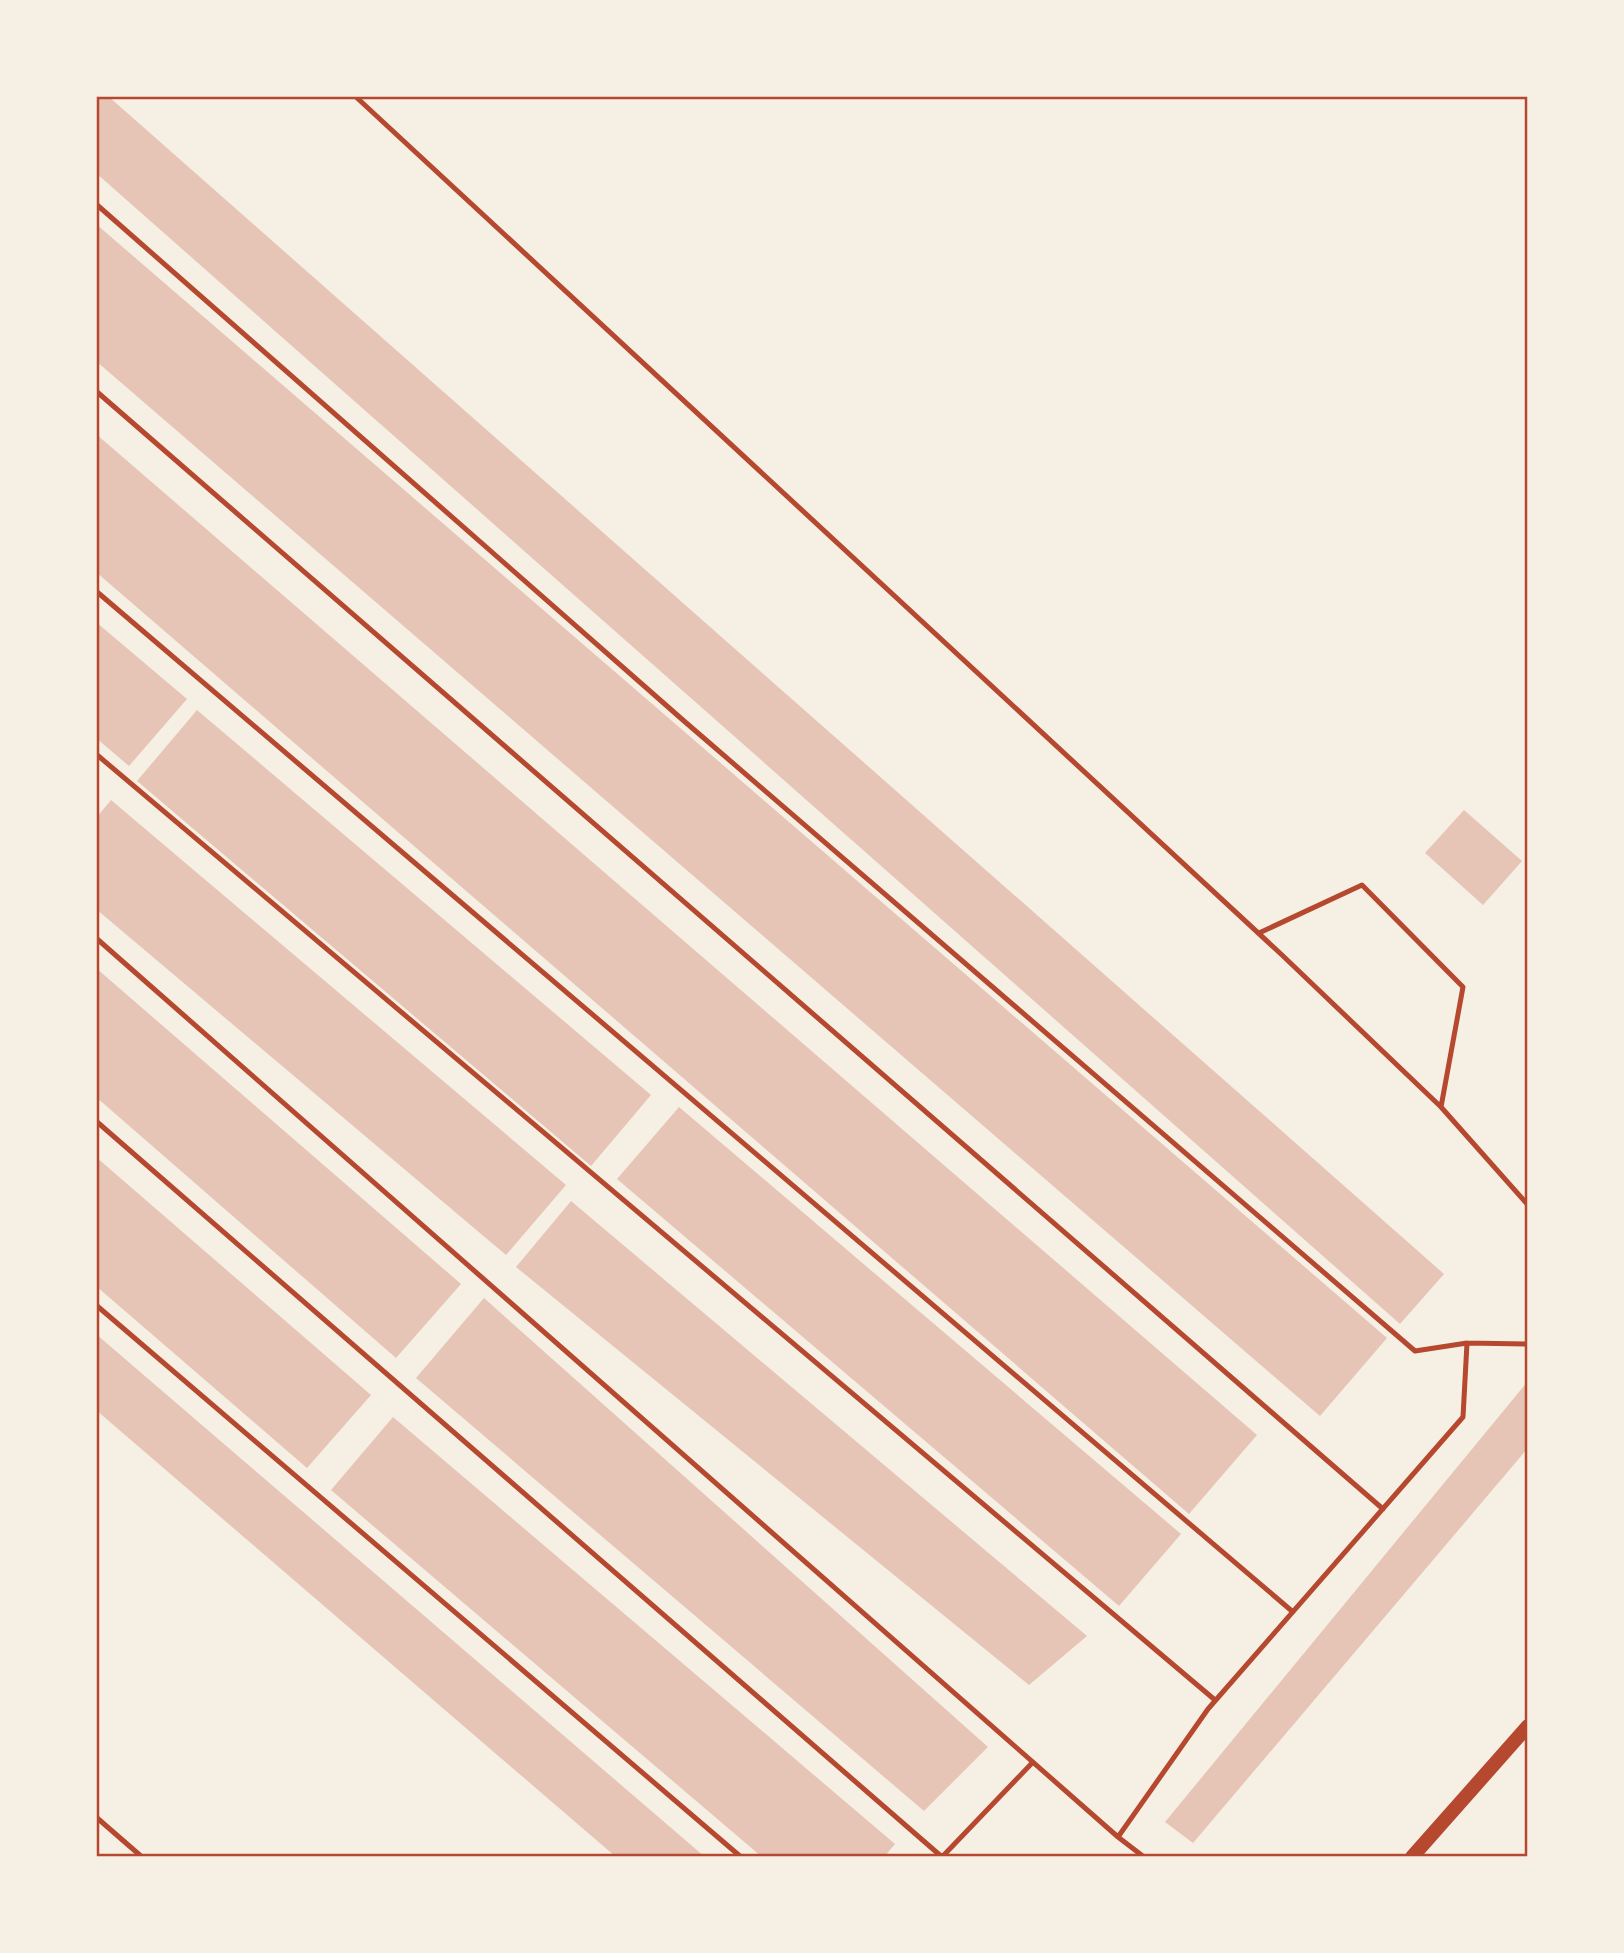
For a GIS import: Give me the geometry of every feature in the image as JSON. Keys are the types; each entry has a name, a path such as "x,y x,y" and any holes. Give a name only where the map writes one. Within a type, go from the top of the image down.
{"main road":[{"path":"1412,1857 1528,1726"}],"lane":[{"path":"355,96 1259,933 1441,1107 1528,1205"},
{"path":"96,204 684,721 1415,1351 1467,1343 1528,1344"},
{"path":"96,391 1383,1509"},
{"path":"96,591 1293,1612"},
{"path":"96,754 1215,1700"},
{"path":"1259,933 1362,886 1463,988 1441,1107"},
{"path":"96,938 1144,1857"},
{"path":"96,1121 942,1857 1033,1762"},
{"path":"96,1305 741,1857"},
{"path":"1118,1836 1215,1700 1463,1417 1467,1343"},
{"path":"96,1817 142,1857"}],"building":[{"path":"96,96 108,96 1444,1274 1400,1324 96,173"},
{"path":"96,224 1387,1338 1320,1416 96,361"},
{"path":"96,434 1257,1435 1189,1514 96,572"},
{"path":"96,622 187,699 129,766 96,738"},
{"path":"197,710 651,1095 591,1166 137,781"},
{"path":"111,800 566,1185 506,1255 96,909 96,818"},
{"path":"1464,810 1522,861 1483,905 1425,853"},
{"path":"96,968 461,1284 396,1358 96,1097"},
{"path":"679,1107 1181,1534 1119,1606 617,1179"},
{"path":"96,1157 371,1395 307,1468 96,1286"},
{"path":"571,1201 1087,1636 1029,1685 516,1267"},
{"path":"484,1298 988,1747 924,1811 416,1378"},
{"path":"96,1334 705,1857 616,1857 96,1410"},
{"path":"1528,1381 1528,1448 1193,1843 1165,1822"},
{"path":"393,1417 895,1844 884,1857 762,1857 331,1490"}]}
